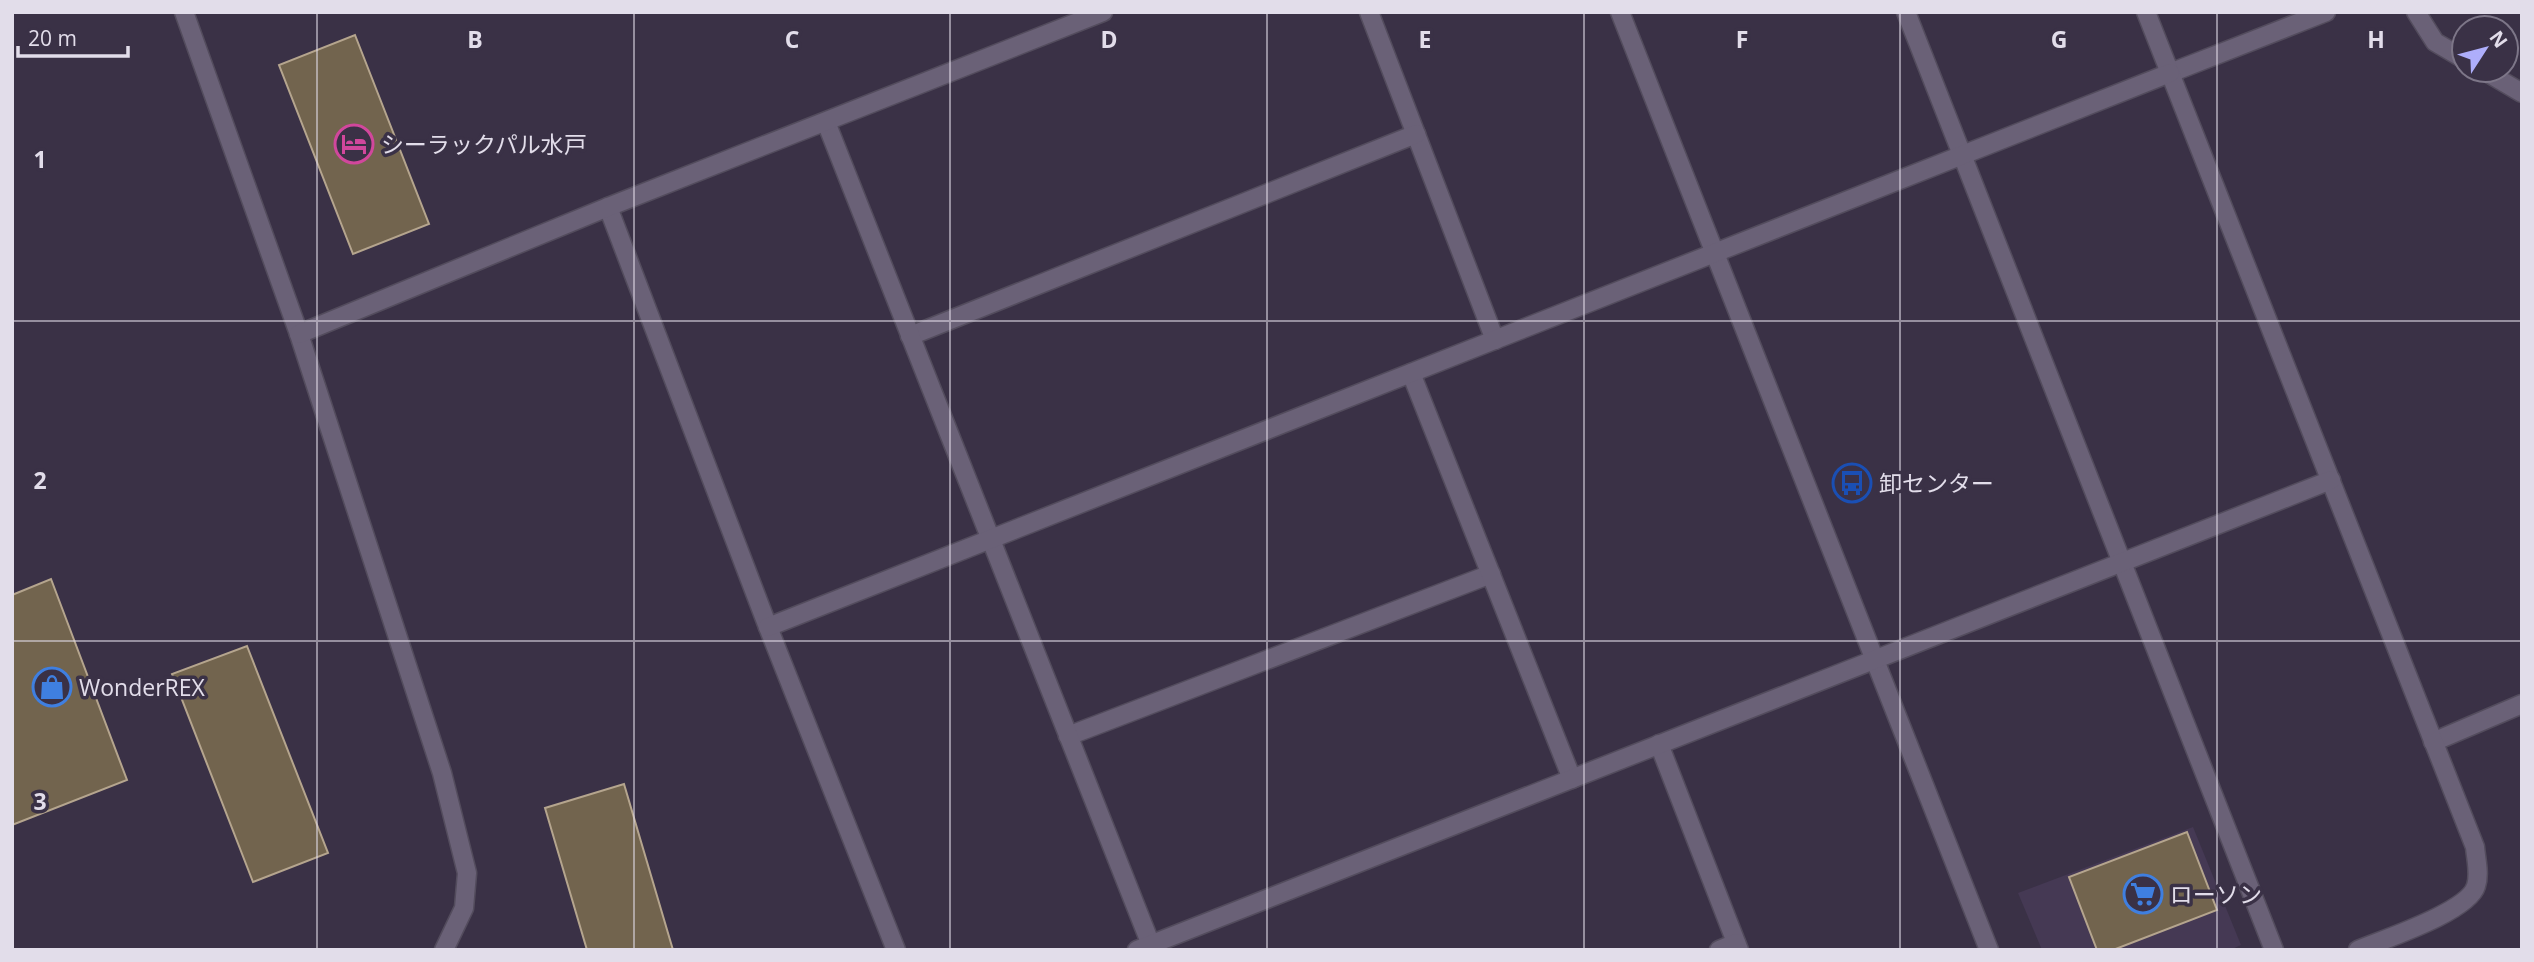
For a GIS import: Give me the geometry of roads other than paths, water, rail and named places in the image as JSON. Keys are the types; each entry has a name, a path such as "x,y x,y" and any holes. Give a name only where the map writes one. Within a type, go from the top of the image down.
{"street":[{"path":"184,12 299,334 442,773 467,873 464,908 444,950"},
{"path":"299,334 608,206 1103,12"},
{"path":"1369,12 1495,340"},
{"path":"1620,12 1717,252 1989,950"},
{"path":"1906,12 2274,950"},
{"path":"2146,12 2475,848 2476,887 2466,901 2452,911 2358,950"},
{"path":"768,627 2326,12"},
{"path":"2416,12 2435,42 2450,51"},
{"path":"2507,84 2522,93"},
{"path":"826,122 1068,736 1147,948 2331,480"},
{"path":"911,336 1416,134"},
{"path":"608,206 768,627 896,950"},
{"path":"1411,373 1572,779"},
{"path":"1068,736 1491,574"},
{"path":"2432,742 2522,704"},
{"path":"1659,744 1731,948"}],"place":[{"name":"シーラックパル水戸","path":"354,144"},
{"name":"卸センター","path":"1852,483"},
{"name":"WonderREX","path":"52,687"},
{"name":"ローソン","path":"2143,894"}]}
